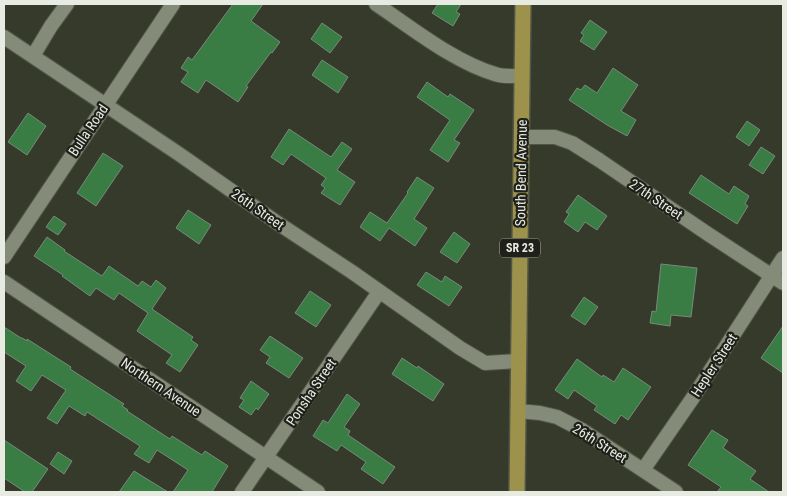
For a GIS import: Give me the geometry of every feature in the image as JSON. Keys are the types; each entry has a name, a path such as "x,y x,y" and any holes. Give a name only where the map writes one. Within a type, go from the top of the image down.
{"main road":[{"name":"South Bend Avenue","path":"516,492 523,4"}],"street":[{"path":"33,56 67,4"},
{"name":"Bulla Road","path":"4,257 173,4"},
{"path":"376,4 469,65 497,75 522,76"},
{"name":"26th Street","path":"4,37 179,154 460,348 485,362 518,361"},
{"name":"27th Street","path":"522,136 555,137 572,143 783,284"},
{"name":"Hepler Street","path":"643,470 692,399 783,258"},
{"name":"Northern Avenue","path":"4,282 318,492"},
{"name":"Ponsha Street","path":"242,492 379,292"},
{"name":"26th Street","path":"518,411 557,417 582,430 676,492"}],"building":[{"path":"233,4 263,4 251,21 280,42 246,86 248,87 238,102 206,80 198,93 181,82 188,72 181,68 188,57 192,60"},
{"path":"438,4 461,4 456,12 460,14 453,26 432,13"},
{"path":"590,20 607,32 594,50 580,41 584,35 581,33"},
{"path":"322,23 342,37 330,53 311,39"},
{"path":"322,60 348,77 338,93 312,75"},
{"path":"613,68 638,85 621,111 636,120 627,136 569,100 577,88 581,90 585,85 597,93"},
{"path":"427,82 448,97 450,94 474,110 454,140 460,143 448,162 430,150 450,120 417,97"},
{"path":"28,113 46,126 27,155 8,142"},
{"path":"747,121 760,130 749,146 736,137"},
{"path":"289,129 331,157 342,142 352,149 337,170 355,182 340,205 321,193 325,188 321,185 326,178 291,154 283,165 271,157"},
{"path":"761,147 775,156 763,174 749,165"},
{"path":"103,153 123,166 96,206 77,193"},
{"path":"701,175 729,194 734,186 749,196 745,204 748,206 737,224 689,193"},
{"path":"417,177 434,188 414,219 427,228 415,246 389,228 380,241 360,227 370,212 387,223"},
{"path":"578,195 607,216 597,230 585,222 578,232 564,222 569,214 566,212"},
{"path":"188,210 211,225 199,244 176,228"},
{"path":"54,216 66,224 58,235 46,227"},
{"path":"454,232 470,244 457,263 440,252"},
{"path":"47,237 64,251 102,276 109,266 138,286 142,281 151,287 156,280 166,288 152,309 193,337 191,340 198,345 180,372 166,363 172,355 137,331 148,313 119,293 114,300 96,288 90,296 34,256"},
{"path":"661,264 697,268 691,317 671,315 670,326 650,323 652,311 656,312"},
{"path":"426,272 442,282 445,276 462,287 449,306 417,285"},
{"path":"310,291 331,305 316,327 295,313"},
{"path":"584,297 598,307 585,325 571,316"},
{"path":"783,326 783,373 761,358"},
{"path":"4,327 71,367 70,369 124,404 122,406 127,411 170,439 172,436 202,455 205,451 228,466 212,492 173,492 188,470 157,450 149,463 134,454 140,446 87,412 85,416 69,406 57,424 47,418 66,390 42,375 31,391 16,381 26,366 4,352"},
{"path":"270,336 303,358 289,378 266,363 270,357 260,350"},
{"path":"402,358 417,368 418,366 444,384 433,401 392,374"},
{"path":"577,359 602,377 603,375 614,382 623,368 651,387 628,420 621,415 615,424 594,410 597,406 574,390 568,399 555,390"},
{"path":"251,381 269,394 258,410 256,408 251,415 239,407 244,400 240,398"},
{"path":"347,394 360,404 344,427 350,431 348,435 395,467 383,484 361,469 366,462 341,445 337,451 313,436 323,420 328,423"},
{"path":"712,430 728,440 723,448 756,471 750,479 769,492 717,492 721,487 688,465"},
{"path":"4,440 48,469 32,492 25,492 4,478"},
{"path":"58,452 72,461 64,474 50,464"},
{"path":"134,471 168,492 119,492"}]}
